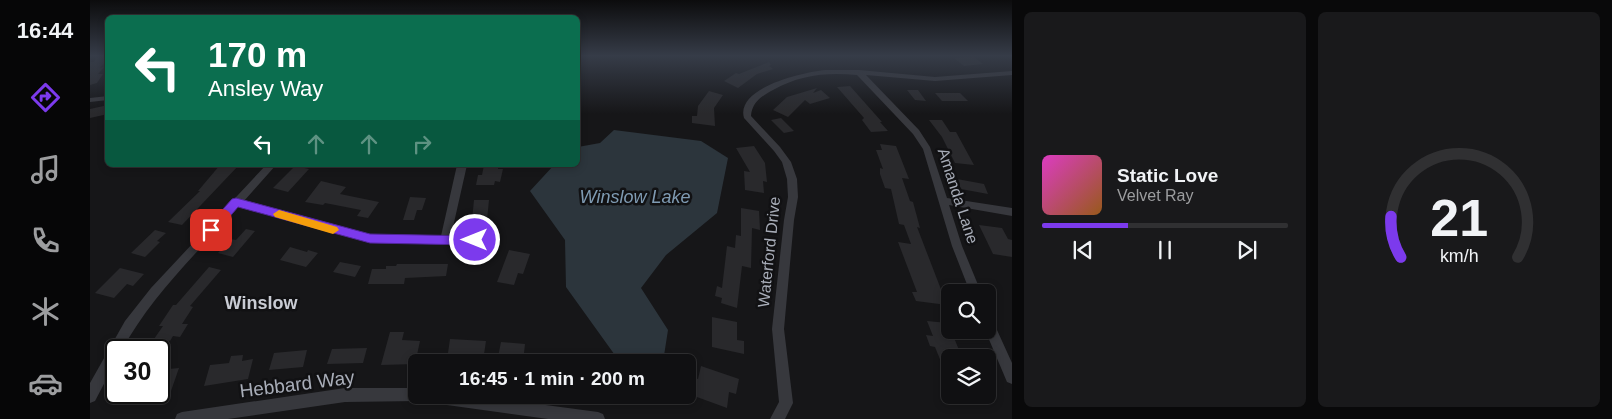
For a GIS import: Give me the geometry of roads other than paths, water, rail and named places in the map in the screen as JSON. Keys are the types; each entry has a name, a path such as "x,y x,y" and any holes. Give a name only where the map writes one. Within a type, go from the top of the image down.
{"street":[{"name":"Waterford Drive","path":"777,419 786,403 778,329 793,197 792,179 786,162 777,148 747,116 747,108 752,100 781,81 805,76"},
{"name":"Amanda Lane","path":"862,76 916,132 927,149 956,246 972,284"},
{"name":"Waterford Drive","path":"905,76 950,79 986,76"},
{"path":"90,100 105,98"},
{"path":"90,396 129,325 154,291 186,259 269,167"},
{"path":"446,240 462,167"},
{"path":"944,201 1012,212"},
{"path":"236,202 370,239 475,240"},
{"path":"995,339 1012,378"},
{"name":"Hebbard Way","path":"182,419 345,395 408,395"},
{"path":"487,404 598,419"}],"water":[{"name":"Winslow Lake","path":"614,130 701,141 728,158 717,213 666,255 641,288 668,330 664,354 614,354 566,287 565,240 530,191 552,167 580,167 580,147 600,143"}],"district":[{"name":"Winslow","path":"261,303"}]}
